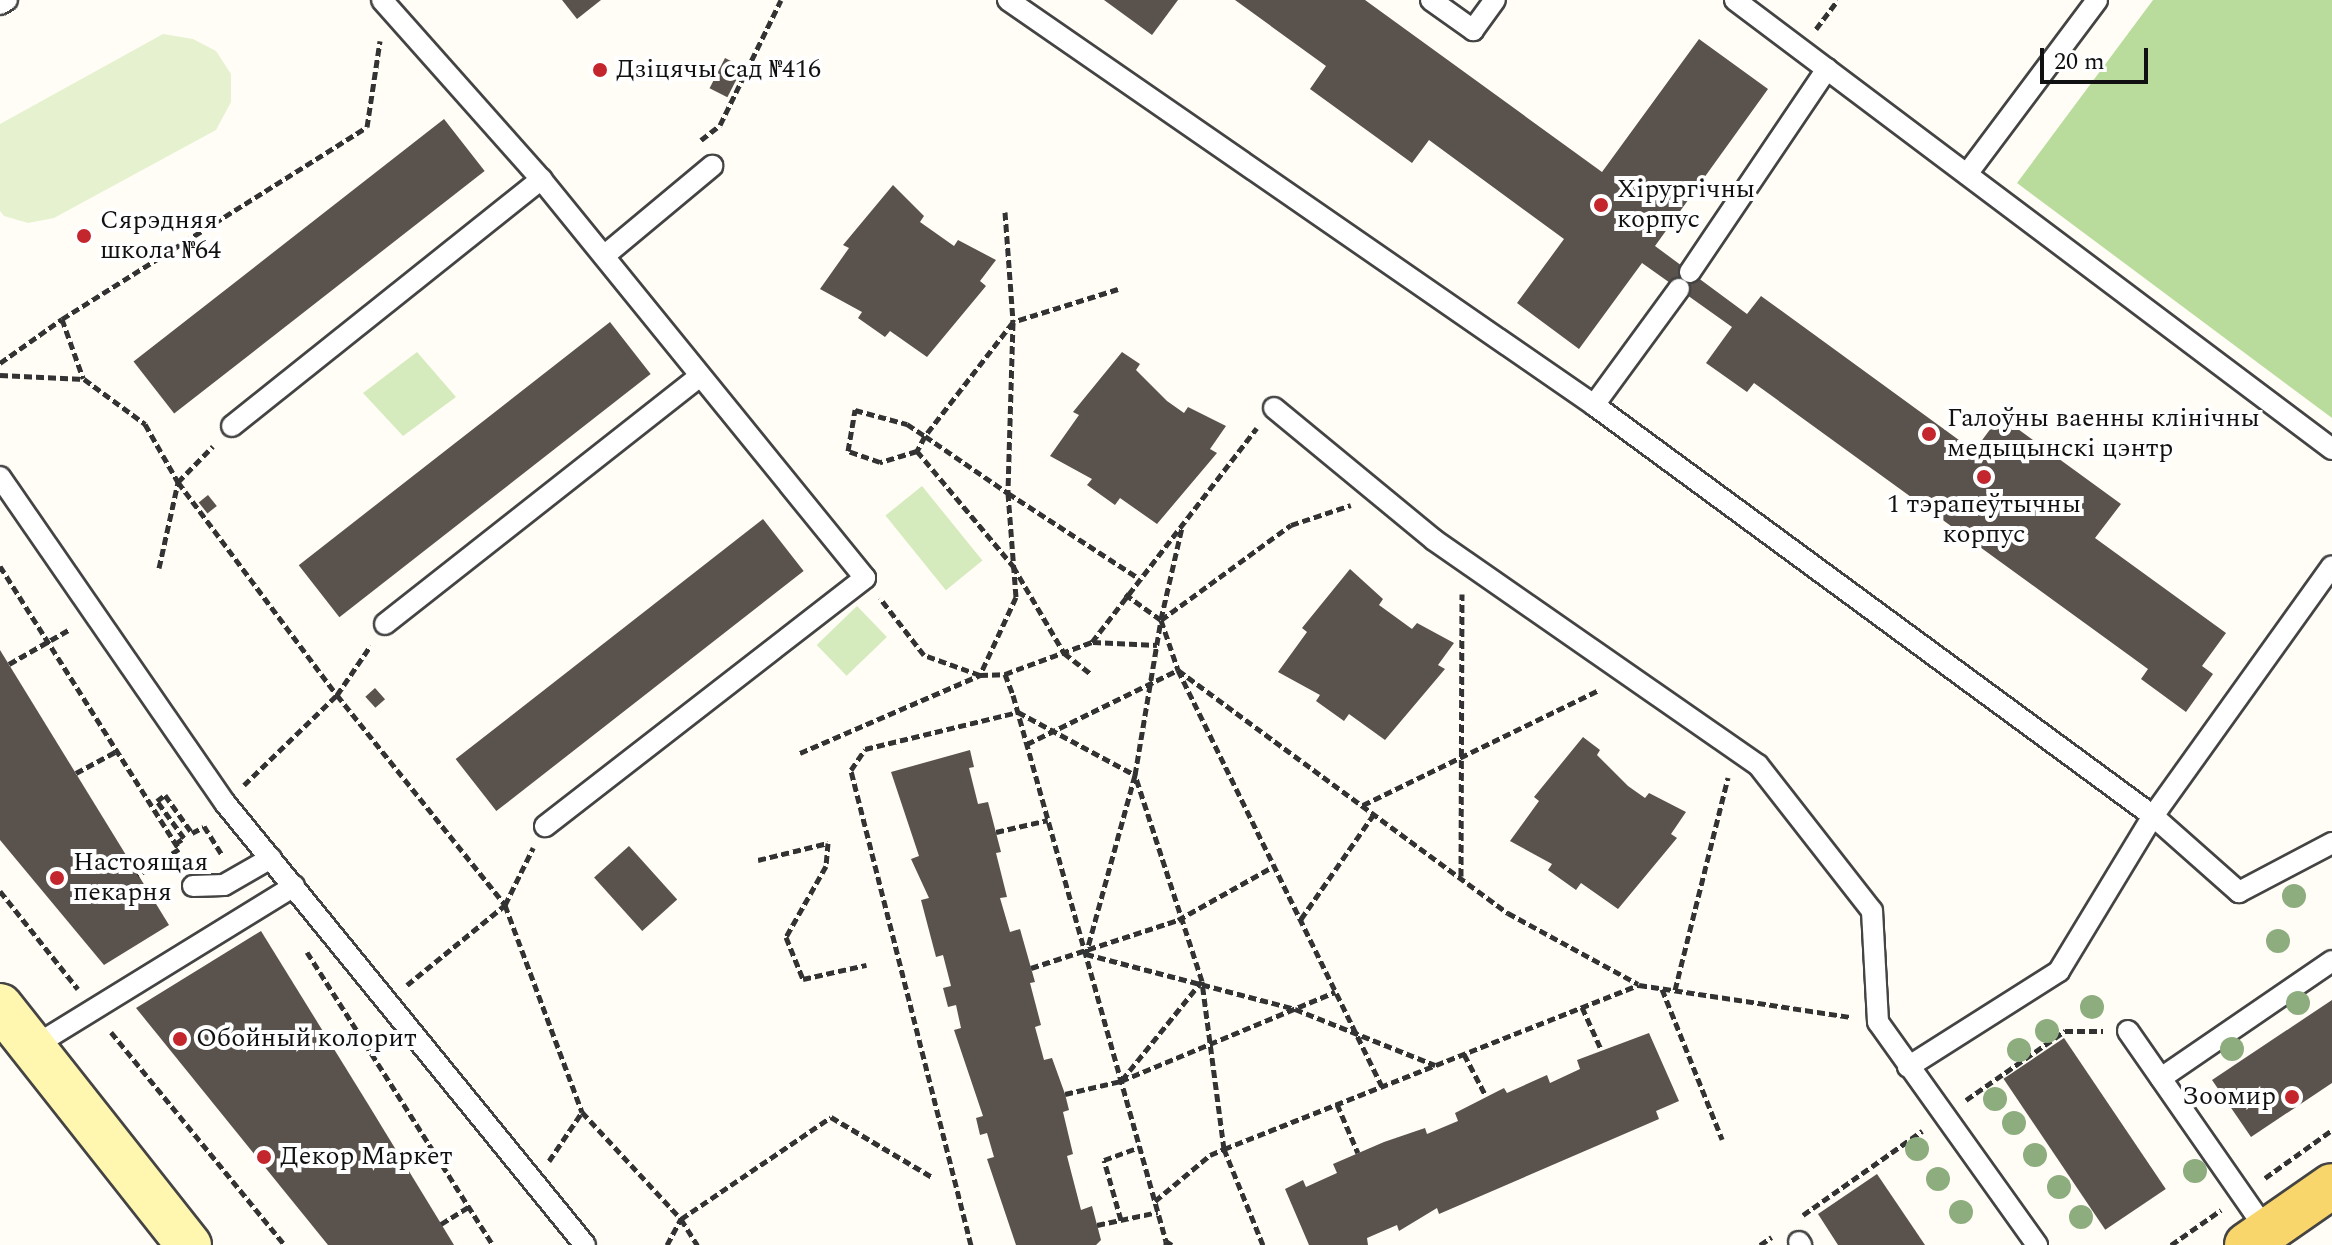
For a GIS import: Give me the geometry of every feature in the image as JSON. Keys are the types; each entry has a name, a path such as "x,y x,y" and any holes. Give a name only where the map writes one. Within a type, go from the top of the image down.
{"main road":[{"path":"0,1006 189,1245"},
{"path":"2257,1238 2332,1186"}],"lane":[{"path":"0,4 7,0"},
{"path":"1008,0 1594,405 2153,816 2239,892 2332,843"},
{"path":"1431,0 1473,30 1495,0"},
{"path":"1735,0 2332,449"},
{"path":"1967,174 2097,0"},
{"path":"384,3 541,179 865,578 545,826"},
{"path":"1594,405 1684,281 1827,69"},
{"path":"604,256 712,166"},
{"path":"232,426 541,179"},
{"path":"385,624 699,377"},
{"path":"1274,408 1462,559 1758,765 1872,911 1878,1022 2037,1245"},
{"path":"0,477 225,803 585,1245"},
{"path":"1908,1067 2059,971 2153,816 2332,566"},
{"path":"193,886 224,885 271,858"},
{"path":"31,1048 294,886"},
{"path":"2161,1078 2332,961"},
{"path":"2128,1031 2161,1078 2257,1238"}],"path":[{"path":"696,144 720,125 781,0"},
{"path":"0,363 62,319 367,127 384,3"},
{"path":"980,675 1016,597 1008,493 1013,322 1005,212"},
{"path":"1118,289 1013,322 925,436 917,451 880,462 848,451 855,410 907,424 925,436 1008,493 1137,577"},
{"path":"62,319 84,379 145,424 178,482 337,695 505,905 582,1112 681,1219 697,1245"},
{"path":"0,354 6,359"},
{"path":"0,375 84,379"},
{"path":"1092,642 1137,577 1274,408"},
{"path":"159,568 178,482 232,426"},
{"path":"917,451 1013,566 1064,653 1090,673"},
{"path":"1161,620 1291,525 1380,496"},
{"path":"1086,954 1135,775 1161,620 1183,520"},
{"path":"1461,877 1462,559"},
{"path":"0,566 179,849 138,875"},
{"path":"865,578 924,655 980,675"},
{"path":"1125,594 1161,620 1178,670 1382,1086"},
{"path":"175,844 184,838 157,801 165,795 192,833 337,695 385,624"},
{"path":"9,664 74,627"},
{"path":"800,753 980,675 1005,674 1092,642 1157,645"},
{"path":"1027,744 1178,670"},
{"path":"1178,670 1508,913 1639,985 1878,1022"},
{"path":"1005,674 1168,1244"},
{"path":"1363,805 1629,675"},
{"path":"971,1245 851,770 865,749 1018,712 1135,775 1178,920 1202,981 1214,1044 1224,1149 1263,1245"},
{"path":"1675,990 1735,749"},
{"path":"76,773 117,751"},
{"path":"1300,920 1374,814"},
{"path":"996,832 1048,820"},
{"path":"408,984 505,905 545,826"},
{"path":"758,860 828,843 826,866 786,937 803,979 866,965"},
{"path":"1031,968 1086,954 1178,920 1274,866"},
{"path":"0,891 92,1010 285,1245"},
{"path":"273,899 493,1245"},
{"path":"1086,954 1202,981 1295,1009 1435,1065"},
{"path":"1121,1081 1202,981"},
{"path":"1155,1201 1210,1155 1639,985"},
{"path":"1662,988 1722,1139"},
{"path":"1065,1094 1121,1081 1335,992"},
{"path":"1582,1007 1601,1049"},
{"path":"1464,1054 1486,1096"},
{"path":"1337,1104 1358,1153"},
{"path":"551,1158 582,1112"},
{"path":"667,1245 681,1219 831,1117 932,1177"},
{"path":"1121,1220 1104,1160 1140,1147"},
{"path":"441,1224 468,1207"},
{"path":"1097,1225 1158,1212"}],"green space":[{"path":"2153,0 2332,0 2332,418 2017,183"},
{"path":"163,34 193,39 216,51 231,74 231,102 216,130 54,218 28,223 4,216 0,211 0,124"},
{"path":"417,352 456,397 403,436 363,393"},
{"path":"922,486 982,561 946,590 885,516"},
{"path":"857,606 887,637 847,676 817,645"}],"building":[{"path":"562,0 601,0 577,19"},
{"path":"1104,0 1178,0 1152,35"},
{"path":"1235,0 1365,0 1602,172 1699,39 1768,89 1655,246 1747,314 1761,296 1974,451 2000,416 2121,504 2095,538 2226,633 2202,666 2213,674 2186,712 2141,679 2148,669 1754,383 1747,392 1706,363 1732,327 1642,263 1579,349 1517,303 1564,239 1429,140 1412,163 1310,89 1326,66"},
{"path":"725,58 743,67 727,97 710,88"},
{"path":"444,119 485,171 174,414 134,362"},
{"path":"893,185 924,216 920,222 954,246 958,240 996,260 980,281 986,286 927,357 890,331 885,337 858,318 862,312 820,289 849,248 843,245"},
{"path":"610,322 651,374 339,617 299,565"},
{"path":"1122,352 1140,364 1136,370 1167,401 1184,413 1188,407 1226,426 1210,449 1217,453 1157,524 1120,498 1115,505 1087,485 1092,479 1050,456 1079,415 1073,412"},
{"path":"208,495 217,506 207,513 199,503"},
{"path":"763,519 804,571 496,811 456,759"},
{"path":"1350,569 1383,599 1379,605 1412,629 1417,623 1454,643 1438,665 1445,669 1385,740 1349,714 1344,721 1316,701 1320,695 1278,672 1307,632 1302,628"},
{"path":"0,650 169,925 104,965 0,840"},
{"path":"375,688 385,699 375,708 365,697"},
{"path":"1583,737 1600,750 1597,755 1628,786 1645,798 1649,793 1686,812 1671,834 1677,838 1618,909 1581,883 1576,890 1548,870 1552,864 1510,841 1539,801 1534,797"},
{"path":"970,750 974,767 969,768 978,804 988,802 1001,852 996,853 1007,897 1000,898 1010,932 1020,929 1035,982 1030,983 1041,1025 1035,1027 1044,1060 1052,1058 1065,1094 1069,1110 1063,1112 1073,1154 1067,1156 1081,1210 1092,1206 1101,1240 1096,1245 1016,1245 987,1159 994,1157 987,1133 980,1135 976,1118 983,1116 954,1030 961,1028 956,1005 948,1007 943,988 951,986 943,955 936,957 921,900 929,898 911,859 919,856 891,772"},
{"path":"629,846 677,900 642,931 594,877"},
{"path":"261,931 454,1245 328,1245 136,1008"},
{"path":"2332,1000 2332,1083 2251,1137 2212,1080"},
{"path":"1649,1033 1679,1101 1656,1111 1659,1119 1439,1214 1437,1208 1399,1231 1397,1225 1367,1238 1368,1245 1309,1245 1285,1189 1303,1180 1306,1187 1337,1173 1333,1164 1384,1142 1425,1128 1427,1134 1458,1121 1455,1113 1504,1088 1507,1093 1547,1075 1550,1083 1580,1069 1577,1060"},
{"path":"2064,1038 2166,1189 2105,1230 2003,1079"},
{"path":"1877,1174 1925,1245 1838,1245 1818,1214"}],"place":[{"name":"Дзіцячы сад №416","path":"600,70"},
{"name":"Хірургічны корпус","path":"1601,205"},
{"name":"Сярэдняя школа №64","path":"84,236"},
{"name":"Галоўны ваенны клінічны медыцынскі цэнтр","path":"1929,434"},
{"name":"1 тэрапеўтычны корпус","path":"1984,477"},
{"name":"Настоящая пекарня","path":"57,878"},
{"name":"Обойный колорит","path":"180,1039"},
{"name":"Зоомир","path":"2292,1097"},
{"name":"Декор Маркет","path":"264,1157"}]}
